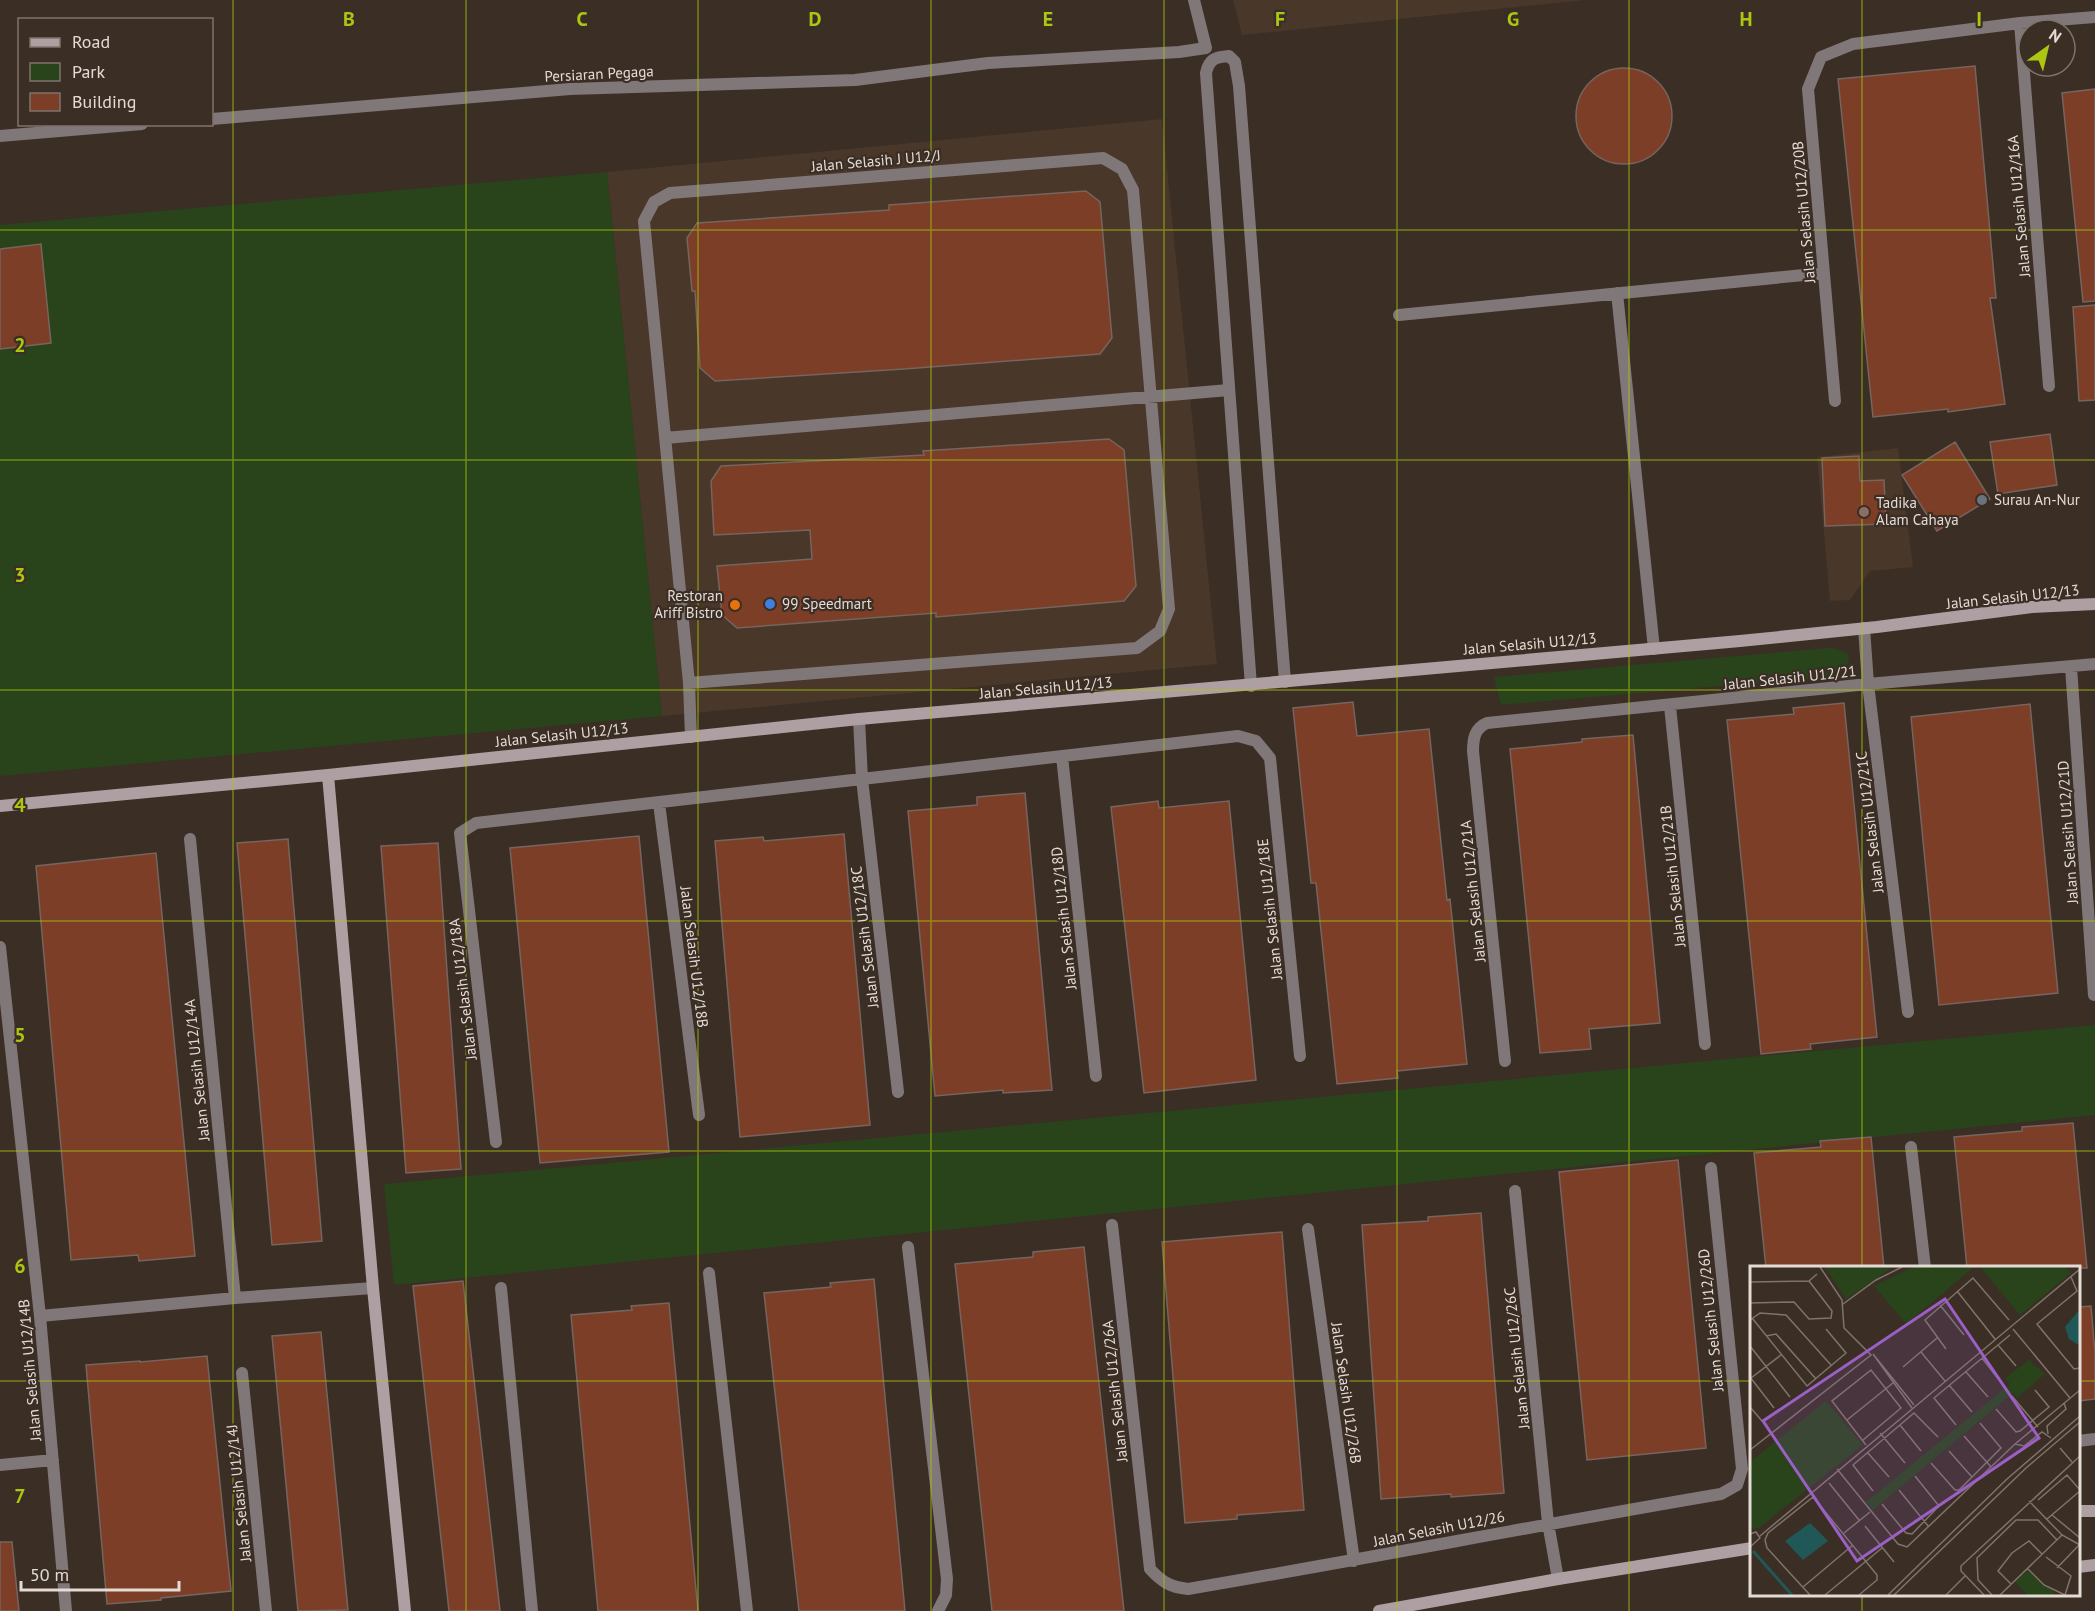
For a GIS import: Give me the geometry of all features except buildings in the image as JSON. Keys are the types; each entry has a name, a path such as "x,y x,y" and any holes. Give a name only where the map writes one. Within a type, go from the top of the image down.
{"street":[{"name":"Persiaran Pegaga","path":"213,119 570,89 855,80 988,63 1179,52 1206,48 1194,0"},
{"name":"Jalan Selasih U12/20B","path":"2077,18 2095,17"},
{"name":"Jalan Selasih U12/20B","path":"1835,401 1808,89 1821,57 1853,44 2017,23"},
{"path":"1251,686 1206,73 1208,63 1214,57 1228,56 1235,62 1239,86 1286,682"},
{"name":"Jalan Selasih U12/16A","path":"2024,78 2049,386"},
{"path":"0,136 118,126"},
{"name":"Jalan Selasih J U12/J","path":"665,438 644,221 654,202 670,194 1102,158 1122,169 1132,190 1151,396"},
{"path":"1399,315 1824,273"},
{"path":"1617,293 1654,649"},
{"path":"691,737 689,682 665,438 1229,390"},
{"path":"689,682 1137,648 1160,631 1169,609 1151,396"},
{"name":"Jalan Selasih U12/13","path":"0,807 859,719 1654,649 2032,608 2095,604"},
{"name":"Jalan Selasih U12/21C","path":"1864,628 1868,684 1908,1012"},
{"name":"Jalan Selasih U12/21","path":"1487,723 1868,684 2095,664"},
{"name":"Jalan Selasih U12/21D","path":"2071,667 2094,995"},
{"name":"Jalan Selasih U12/21B","path":"1670,706 1705,1044"},
{"name":"Jalan Selasih U12/18C","path":"859,719 862,779 898,1092"},
{"name":"Jalan Selasih U12/21A","path":"1487,723 1479,726 1475,734 1473,751 1505,1061"},
{"name":"Jalan Selasih U12/18E","path":"1062,756 1238,736 1256,741 1270,758 1300,1056"},
{"path":"659,802 1062,756"},
{"name":"Jalan Selasih U12/18D","path":"1062,756 1096,1076"},
{"path":"328,775 373,1288 405,1611"},
{"name":"Jalan Selasih U12/18A","path":"496,1142 460,833 476,823 659,802"},
{"name":"Jalan Selasih U12/18B","path":"659,802 699,1115"},
{"name":"Jalan Selasih U12/14A","path":"190,839 235,1298"},
{"name":"Jalan Selasih U12/14B","path":"0,947 40,1316 66,1611"},
{"path":"1911,1146 1925,1266"},
{"name":"Jalan Selasih U12/26D","path":"1711,1168 1742,1469"},
{"name":"Jalan Selasih U12/26C","path":"1515,1191 1548,1523 1558,1579"},
{"name":"Jalan Selasih U12/26A","path":"1112,1225 1148,1555"},
{"name":"Jalan Selasih U12/26B","path":"1308,1229 1354,1561"},
{"path":"909,1246 947,1579 946,1594 938,1611"},
{"path":"709,1273 747,1611"},
{"path":"40,1316 373,1288"},
{"path":"501,1288 532,1611"},
{"name":"Jalan Selasih U12/14J","path":"242,1373 266,1611"},
{"path":"2080,1441 2095,1439"},
{"path":"0,1465 53,1460"},
{"name":"Jalan Selasih U12/26","path":"1148,1555 1150,1569 1160,1580 1172,1587 1188,1589 1354,1561 1548,1523 1721,1494 1737,1485 1742,1469"},
{"path":"1380,1611 1558,1579 1750,1548"},
{"path":"2080,1567 2095,1565"}],"shaded area":[{"path":"1233,0 1586,0 1242,35"},
{"path":"1162,119 1217,664 662,716 607,172"},
{"name":"Tadika Alam Cahaya","path":"1898,448 1913,567 1870,571 1850,600 1830,601 1817,457"}],"green space":[{"path":"607,172 662,716 0,776 0,225"},
{"path":"1828,648 1848,654 1849,665 1836,674 1823,677 1501,705 1494,677"},
{"path":"2095,1025 2095,1115 394,1285 384,1184"}],"place":[{"name":"Surau An-Nur","path":"1982,500"},
{"name":"Tadika Alam Cahaya","path":"1864,512"},
{"name":"99 Speedmart","path":"770,604"},
{"name":"Restoran Ariff Bistro","path":"735,605"}]}
